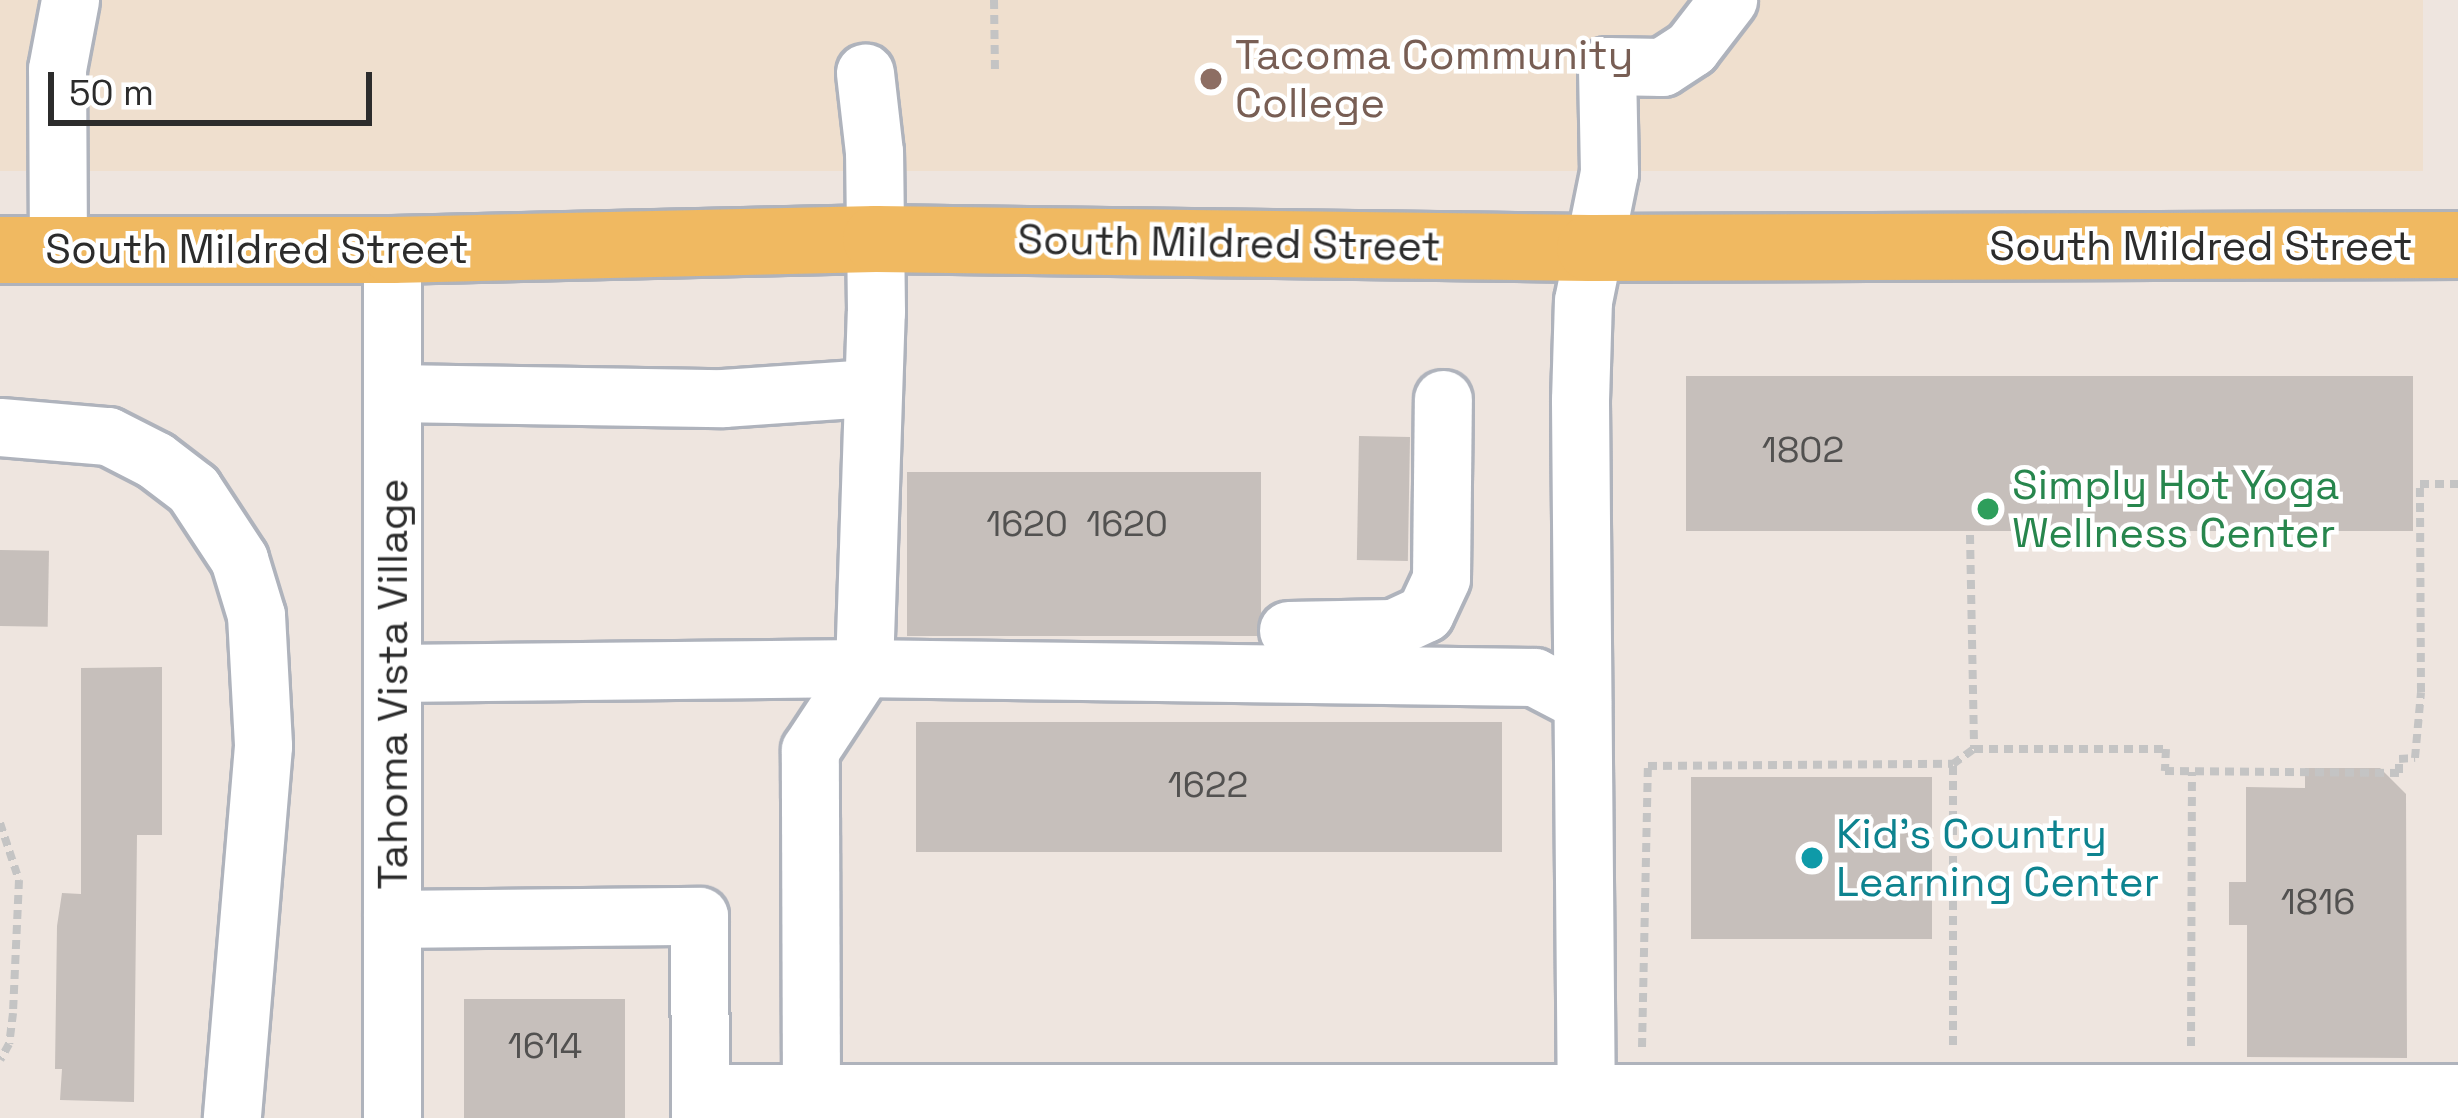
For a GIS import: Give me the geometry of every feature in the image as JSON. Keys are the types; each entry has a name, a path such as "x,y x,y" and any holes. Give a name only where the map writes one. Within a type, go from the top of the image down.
{"main road":[{"name":"South Mildred Street","path":"29,250 392,250 876,239 1590,248 2458,245"}],"lane":[{"path":"29,250 70,0"},
{"path":"1586,1105 1580,400 1590,248 1609,172 1607,66 1662,67 1690,48 1728,0"},
{"path":"811,1093 810,750 864,668 876,239 865,73"},
{"name":"Tahoma Vista Village","path":"392,250 392,1118"},
{"path":"393,393 724,398 871,388"},
{"path":"1288,630 1393,628 1425,613 1441,578 1443,399"},
{"path":"0,427 108,436 155,460 193,490 238,560 256,615 263,746 232,1118"},
{"path":"393,674 864,668 1534,677 1582,702"},
{"path":"392,919 699,916 700,1105 811,1093 1063,1105 1883,1106 2458,1093"}],"path":[{"path":"994,0 995,72"},
{"path":"1666,1052 1642,1052 1648,766 1954,764 1974,749 2166,749 2165,771 2399,773 2399,759 2415,758 2421,692 2420,484 2458,484"},
{"path":"1970,535 1974,749"},
{"path":"1953,1055 1954,764"},
{"path":"2172,1046 2191,1046 2192,772"},
{"path":"0,824 20,880 13,1013 9,1044 0,1060"},
{"path":"1954,1038 1973,1042"}],"shaded area":[{"name":"Tacoma Community College","path":"0,0 2423,0 2423,171 0,171"}],"building":[{"path":"1686,376 2413,376 2413,531 1686,531"},
{"path":"1359,436 1410,437 1408,561 1357,560"},
{"path":"907,472 1261,472 1261,636 907,636"},
{"path":"0,550 49,551 48,627 0,626"},
{"path":"162,667 162,835 137,835 134,1102 60,1100 62,1069 55,1069 57,926 62,893 81,894 81,668"},
{"path":"916,722 1502,722 1502,852 916,852"},
{"path":"2305,768 2380,768 2406,794 2407,1058 2247,1057 2247,925 2229,925 2229,882 2246,882 2246,787 2305,788"},
{"name":"Kid's Country Learning Center","path":"1691,777 1932,777 1932,939 1691,939"},
{"path":"464,999 625,999 625,1118 464,1118"}],"place":[{"name":"Tacoma Community College","path":"1211,79"},
{"name":"Simply Hot Yoga Wellness Center","path":"1988,509"},
{"name":"Kid's Country Learning Center","path":"1812,858"}]}
